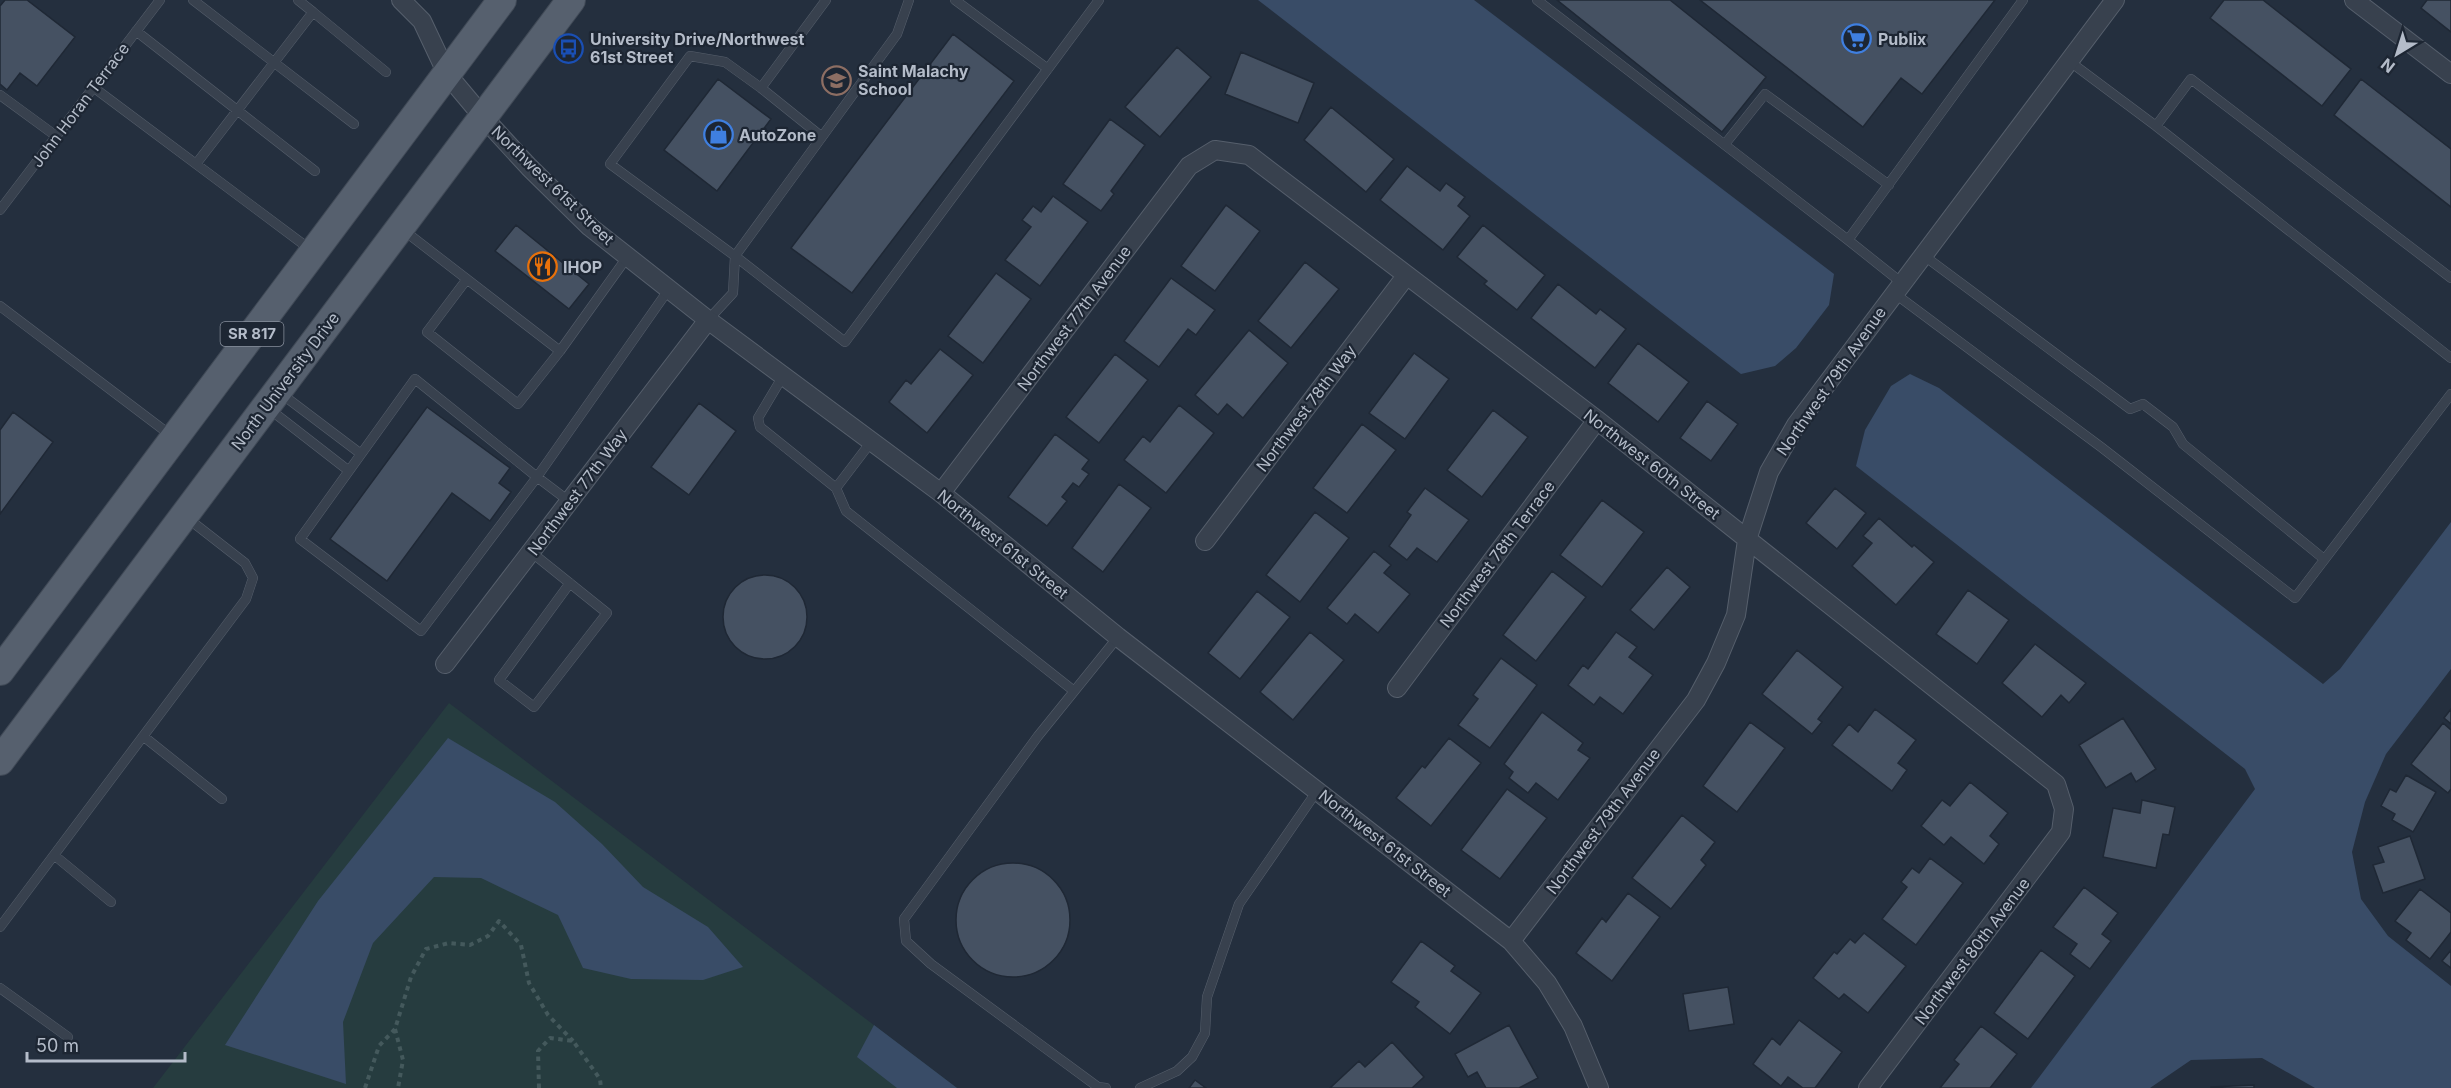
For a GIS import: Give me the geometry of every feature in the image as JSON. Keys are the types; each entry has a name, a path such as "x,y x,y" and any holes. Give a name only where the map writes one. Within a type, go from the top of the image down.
{"main road":[{"name":"SR 817","path":"0,671 502,0"},
{"name":"North University Drive","path":"0,762 571,0"}],"street":[{"name":"Northwest 61st Street","path":"401,0 422,21 447,74 529,167 590,227 708,320 940,493 1118,637 1511,941 1553,991 1573,1026 1599,1088"},
{"name":"Northwest 79th Avenue","path":"1511,941 1696,700 1716,663 1736,615 1747,540 1769,472 1796,425 2115,0"},
{"path":"2354,0 2451,74"},
{"name":"Northwest 60th Street","path":"1215,150 1249,155 1597,420 2056,784 2064,809"},
{"name":"Northwest 77th Avenue","path":"940,493 1189,166 1215,150"},
{"name":"Northwest 78th Way","path":"1205,541 1406,276"},
{"name":"Northwest 77th Way","path":"445,664 708,320"},
{"name":"Northwest 78th Terrace","path":"1397,688 1597,420"},
{"name":"Northwest 80th Avenue","path":"1868,1088 2061,832 2064,809"}],"lane":[{"name":"John Horan Terrace","path":"0,210 160,0"},
{"path":"193,0 354,124"},
{"path":"298,0 386,72"},
{"path":"761,88 826,0"},
{"path":"708,320 733,293 735,256 897,33 909,0"},
{"path":"955,0 1048,69"},
{"path":"822,137 725,62 690,56 610,164 735,256 845,342 1099,0"},
{"path":"1537,0 1848,240 1898,288 2295,598 2451,394"},
{"path":"1848,240 2023,0"},
{"path":"196,164 313,12"},
{"path":"136,31 315,171"},
{"path":"2069,62 2156,126 2451,358"},
{"path":"2156,126 2191,79 2451,278"},
{"path":"93,87 313,252"},
{"path":"1725,144 1766,94 1889,186"},
{"path":"0,95 56,136"},
{"path":"400,227 560,351"},
{"path":"1923,255 2130,409 2143,404 2173,427 2183,444 2324,559"},
{"path":"467,279 427,332 518,404 560,351 628,256"},
{"path":"570,502 537,477 415,379 300,539 421,631 537,477 669,290"},
{"path":"0,306 175,438"},
{"path":"783,376 758,418 760,427 836,488 846,511 1074,691"},
{"path":"272,398 361,454"},
{"path":"272,398 349,471"},
{"path":"836,488 871,442"},
{"path":"0,927 246,599 253,579 245,563 185,515"},
{"path":"531,552 570,583 607,613 534,707 499,680 570,583"},
{"path":"1106,1088 1098,1087 931,964 906,941 904,919 990,799 1118,637"},
{"path":"143,736 222,798"},
{"path":"1140,1088 1177,1071 1192,1057 1205,1033 1207,997 1239,904 1317,791"},
{"path":"54,855 111,902"},
{"path":"0,988 68,1037"}],"path":[{"path":"365,1088 379,1046 395,1029 411,977 426,950 449,943 470,945 488,936 499,921 521,945 528,983 548,1015 573,1041 600,1079 601,1088"},
{"path":"395,1029 403,1060 398,1088"},
{"path":"540,1088 538,1051 550,1038 573,1041"}],"green space":[{"path":"449,703 957,1088 153,1088"}],"water":[{"path":"1258,0 1474,0 1834,274 1829,305 1796,348 1775,366 1741,374"},
{"path":"1910,374 1939,388 2323,684 2340,669 2451,522 2451,669 2386,754 2365,802 2352,852 2361,899 2388,936 2451,986 2451,1088 2315,1088 2262,1058 2191,1060 2150,1088 2031,1088 2255,789 2245,769 1856,466 1865,430 1891,386"},
{"path":"448,738 555,802 602,844 643,887 708,927 743,967 703,980 631,979 583,968 558,915 481,878 434,877 373,943 343,1022 346,1084 225,1045 318,901"},
{"path":"874,1025 957,1088 897,1088 857,1057"}],"building":[{"path":"5,0 27,0 75,37 37,86 20,73 7,90 0,84 0,6"},
{"path":"1557,0 1670,0 1766,77 1722,132"},
{"name":"Publix","path":"1700,0 1995,0 1922,94 1901,78 1863,127"},
{"path":"2224,0 2263,0 2351,69 2322,106 2210,18"},
{"path":"2427,0 2451,0 2451,32 2421,8"},
{"path":"953,34 1014,81 852,293 791,248"},
{"path":"1177,47 1211,77 1160,137 1125,107"},
{"path":"1241,52 1314,83 1298,123 1225,94"},
{"name":"AutoZone","path":"718,79 771,119 717,191 664,150"},
{"path":"2361,79 2451,149 2451,207 2334,115"},
{"path":"1331,107 1394,159 1366,192 1304,140"},
{"path":"1110,119 1145,145 1111,191 1114,194 1101,211 1063,184"},
{"path":"1407,166 1440,191 1446,183 1465,197 1458,206 1470,216 1443,250 1380,200"},
{"path":"1053,196 1088,222 1040,286 1005,260 1031,227 1022,220 1033,206 1041,212"},
{"path":"1226,205 1260,231 1215,291 1181,266"},
{"name":"IHOP","path":"516,225 589,284 569,309 495,251"},
{"path":"1483,225 1545,275 1517,310 1484,284 1487,281 1457,257"},
{"path":"1305,262 1339,289 1291,348 1258,321"},
{"path":"996,273 1031,299 983,363 948,336"},
{"path":"1171,278 1215,310 1196,335 1188,329 1159,367 1124,341"},
{"path":"1558,284 1596,314 1600,309 1626,329 1595,368 1531,318"},
{"path":"1249,330 1288,363 1243,418 1227,404 1218,415 1195,395"},
{"path":"1638,343 1689,382 1658,422 1608,383"},
{"path":"940,349 973,375 927,433 889,402 906,380 911,384"},
{"path":"1414,353 1449,379 1405,439 1369,413"},
{"path":"1115,354 1148,380 1099,443 1066,417"},
{"path":"1707,401 1738,424 1711,461 1680,438"},
{"path":"699,403 736,431 689,495 651,467"},
{"path":"1179,405 1214,433 1166,493 1124,460 1143,436 1150,442"},
{"path":"427,407 510,468 499,483 511,492 490,521 452,493 387,581 330,539"},
{"path":"1493,410 1528,437 1482,497 1447,470"},
{"path":"13,412 53,442 0,514 0,430"},
{"path":"1362,424 1396,450 1347,513 1313,488"},
{"path":"1055,434 1089,460 1082,469 1089,474 1079,487 1073,483 1062,497 1067,501 1047,526 1008,497"},
{"path":"1119,484 1151,508 1103,572 1072,548"},
{"path":"1425,488 1469,520 1437,562 1417,548 1407,560 1389,546 1411,515 1407,512"},
{"path":"1835,488 1866,513 1837,549 1806,523"},
{"path":"1602,500 1644,532 1602,587 1560,555"},
{"path":"1315,512 1349,538 1300,602 1266,575"},
{"path":"1879,518 1912,547 1914,545 1934,562 1896,605 1852,566 1872,543 1863,536"},
{"path":"1374,551 1391,565 1384,573 1410,594 1378,633 1355,614 1347,624 1327,608"},
{"path":"1667,567 1690,587 1654,630 1630,610"},
{"path":"1552,571 1586,597 1536,661 1503,635"},
{"path":"757,575 773,575 789,582 800,593 807,609 804,633 795,647 773,659 757,659 741,652 730,641 723,625 723,609 730,593 741,582"},
{"path":"1968,590 2009,620 1977,664 1936,634"},
{"path":"1257,591 1290,617 1240,679 1208,653"},
{"path":"1310,632 1344,660 1293,720 1260,692"},
{"path":"1616,632 1637,647 1629,657 1653,675 1623,714 1600,697 1594,705 1568,685 1583,665 1588,669"},
{"path":"2035,644 2086,683 2069,703 2061,695 2042,717 2002,683"},
{"path":"1797,650 1843,687 1818,719 1822,722 1812,734 1762,694"},
{"path":"1501,658 1537,685 1490,748 1458,725 1478,699 1473,695"},
{"path":"1875,709 1916,740 1898,763 1907,770 1892,791 1832,745 1849,724 1858,732"},
{"path":"2451,709 2451,724 2444,718"},
{"path":"1542,712 1583,743 1578,750 1590,758 1558,800 1536,783 1528,793 1509,778 1513,772 1504,764"},
{"path":"2123,718 2156,769 2136,782 2131,773 2106,788 2079,745"},
{"path":"1750,722 1785,748 1737,812 1703,786"},
{"path":"2443,723 2451,730 2451,789 2448,793 2411,764"},
{"path":"1449,738 1481,763 1431,826 1396,798 1422,766 1425,768"},
{"path":"2406,775 2436,792 2413,832 2392,820 2395,814 2381,806 2390,789 2396,792"},
{"path":"1970,782 2008,813 1990,836 1999,844 1984,864 1951,837 1944,845 1921,826 1942,800 1950,806"},
{"path":"1507,789 1547,818 1500,879 1461,850"},
{"path":"2142,800 2175,807 2169,835 2163,834 2156,868 2103,857 2113,808 2140,813"},
{"path":"1682,815 1715,842 1701,860 1706,865 1671,909 1632,878"},
{"path":"2410,836 2425,879 2383,893 2373,865 2384,862 2378,847"},
{"path":"1930,858 1963,883 1916,945 1882,919 1907,887 1901,882 1912,868 1919,873"},
{"path":"1013,863 1035,867 1045,872 1061,888 1066,898 1070,920 1066,942 1061,952 1045,968 1035,973 1013,977 991,973 981,968 965,952 960,942 956,920 960,898 965,888 981,872 991,867"},
{"path":"2084,887 2118,913 2102,934 2111,941 2090,969 2070,954 2077,944 2053,927"},
{"path":"2420,889 2451,913 2451,932 2430,959 2406,940 2411,933 2395,921"},
{"path":"1628,893 1660,917 1612,981 1576,953 1602,918 1606,922"},
{"path":"1864,933 1906,966 1868,1013 1844,994 1839,999 1813,978 1834,952 1837,954 1850,939 1855,943"},
{"path":"1421,941 1455,966 1451,971 1481,993 1450,1034 1415,1007 1419,1002 1391,982"},
{"path":"2041,950 2075,976 2028,1039 1994,1013"},
{"path":"2451,950 2451,968 2442,961"},
{"path":"1728,987 1734,1024 1689,1031 1683,994"},
{"path":"1799,1020 1842,1052 1815,1088 1803,1088 1788,1077 1781,1086 1753,1064 1772,1038 1780,1045"},
{"path":"1509,1025 1538,1078 1519,1088 1486,1088 1477,1072 1468,1077 1455,1054"},
{"path":"1981,1026 2017,1054 1990,1088 1940,1088 1959,1064 1954,1060"},
{"path":"1392,1042 1424,1077 1412,1088 1330,1088 1359,1061 1365,1067"},
{"path":"1195,1080 1206,1088 1189,1088"},
{"path":"2254,1085 2254,1088 2211,1088 2211,1087"}],"place":[{"name":"Publix","path":"1857,39"},
{"name":"University Drive/Northwest 61st Street","path":"569,48"},
{"name":"Saint Malachy School","path":"837,80"},
{"name":"AutoZone","path":"718,135"},
{"name":"IHOP","path":"542,267"}]}
